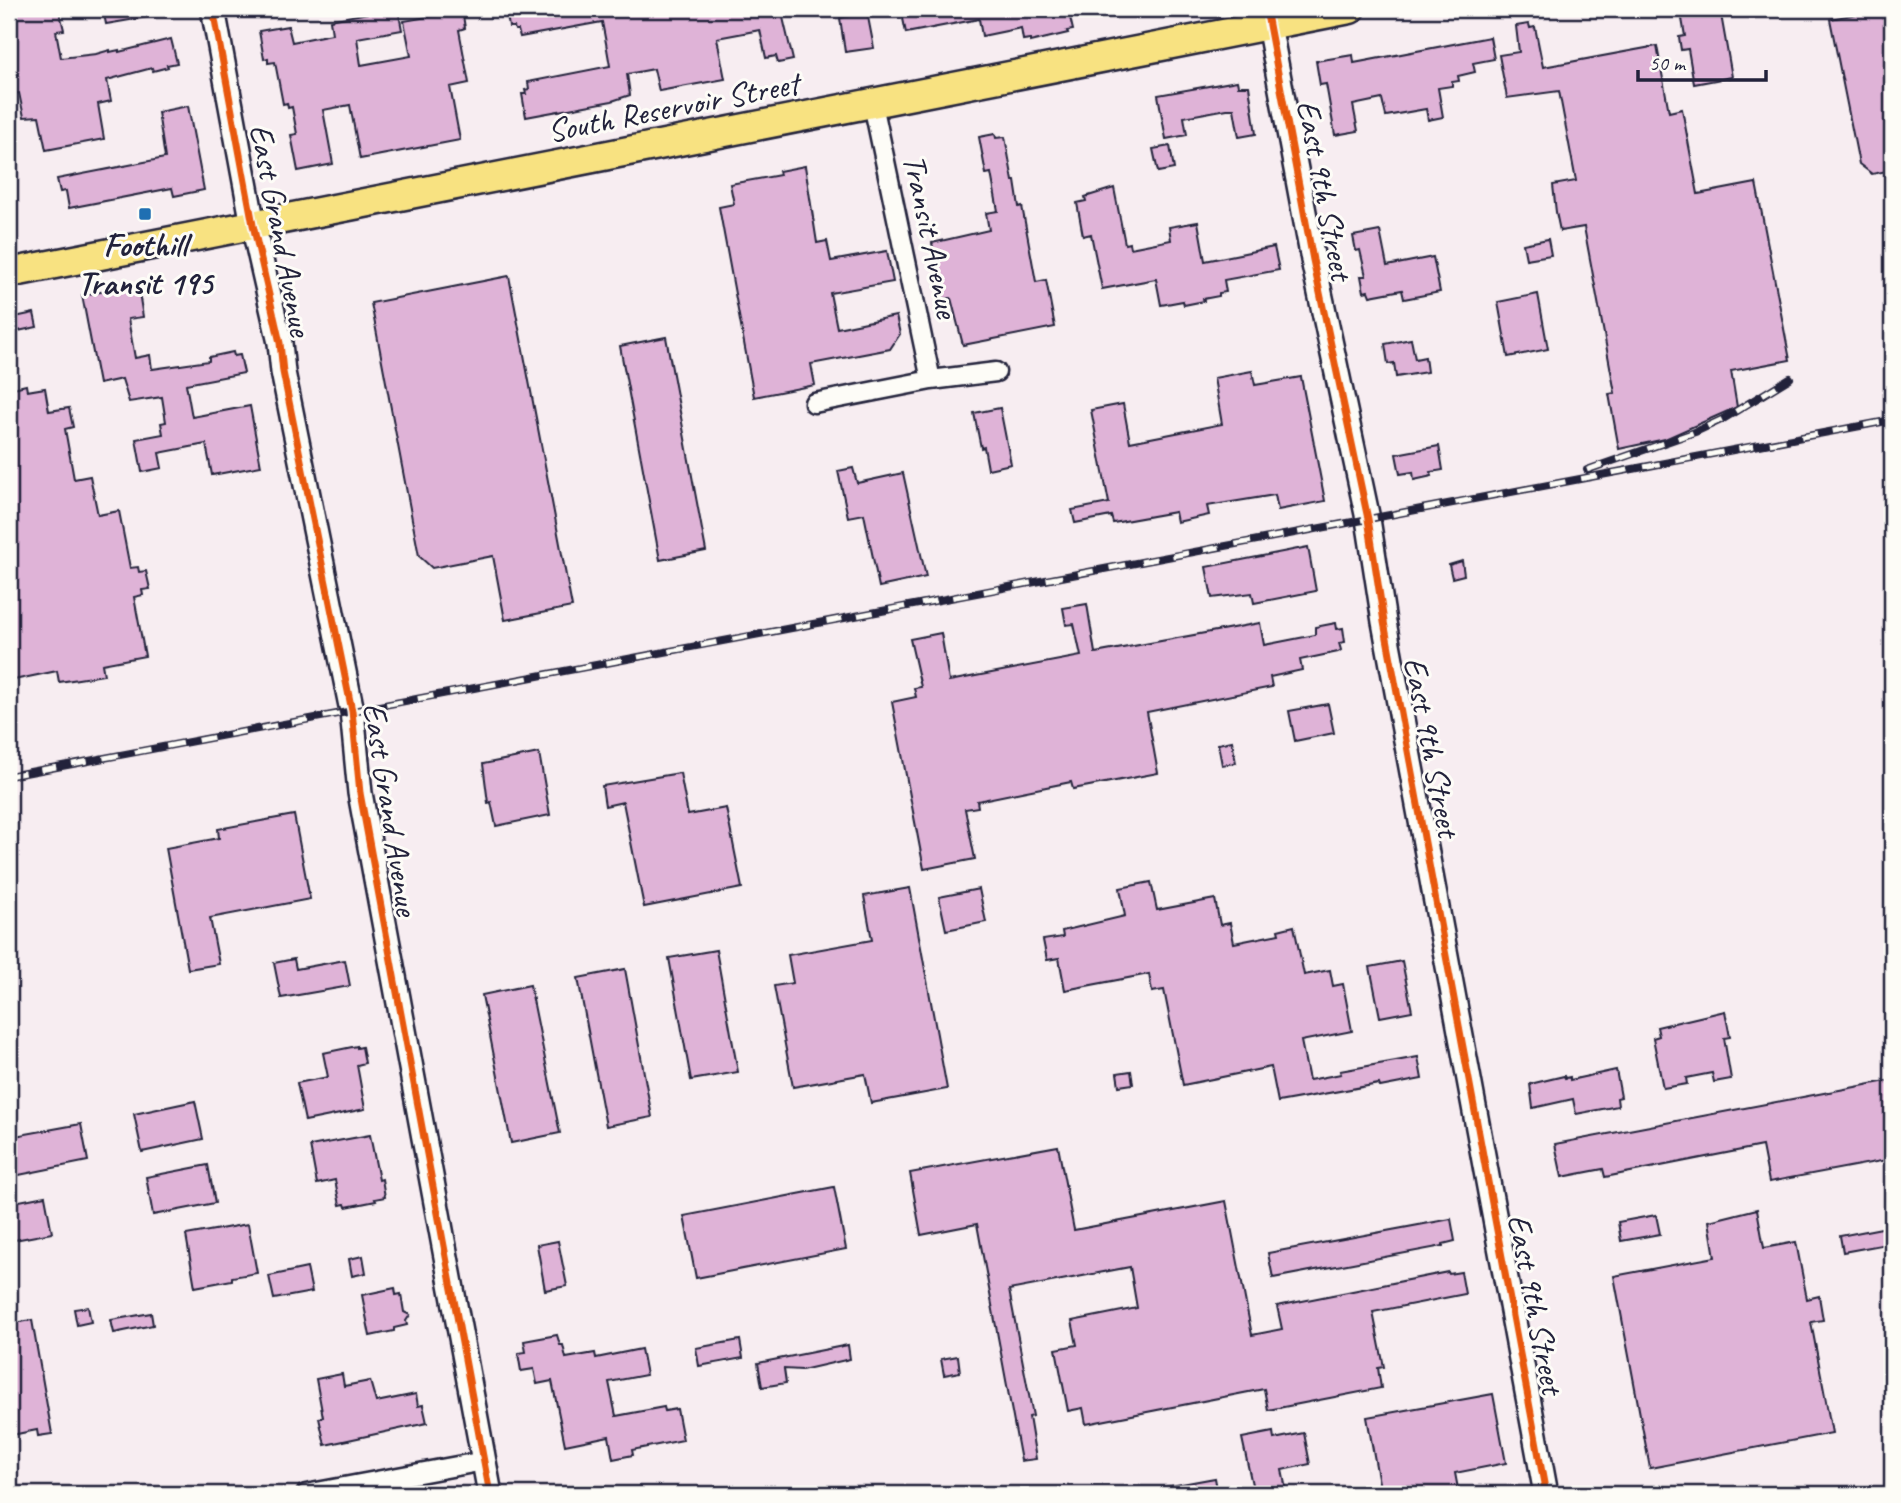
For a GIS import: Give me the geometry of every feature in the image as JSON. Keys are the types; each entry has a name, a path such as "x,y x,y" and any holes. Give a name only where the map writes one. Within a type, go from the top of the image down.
{"main road":[{"name":"South Reservoir Street","path":"9,273 873,104 1267,16 1350,9"}],"street":[{"name":"East Grand Avenue","path":"213,9 253,225 280,343 286,387 352,711 360,793 491,1494"},
{"name":"East 9th Street","path":"1267,16 1313,260 1368,520 1386,633 1546,1494"},
{"name":"Transit Avenue","path":"873,104 931,380"},
{"path":"814,403 931,380 996,372"},
{"path":"306,1494 484,1461"}],"building":[{"path":"15,9 59,9 64,30 56,31 61,58 110,50 119,52 171,39 177,63 153,71 152,68 107,80 111,101 98,104 104,139 46,150 39,116 24,117 19,93 11,94 9,68 15,67 9,37 9,14 16,12"},
{"path":"103,9 160,9 160,15 106,24"},
{"path":"398,9 402,30 357,38 361,65 411,56 404,21 439,15 438,9 462,9 465,28 459,30 469,83 450,87 460,140 360,159 350,105 323,110 333,164 298,171 291,135 297,134 292,107 288,108 287,103 283,104 275,62 268,63 268,58 264,59 259,31 288,26 292,42 332,34 330,20"},
{"path":"506,9 781,9 793,60 778,63 776,56 766,58 760,30 717,38 725,79 659,91 654,69 627,74 630,95 612,101 526,117 522,94 526,94 525,90 529,89 528,82 610,66 606,43 602,22 520,37 518,30 509,27"},
{"path":"901,9 1068,9 1073,30 1030,42 1030,39 1023,40 1021,28 982,36 979,19 906,33"},
{"path":"1720,9 1732,77 1694,84 1688,49 1681,50 1679,37 1685,36 1681,13"},
{"path":"1892,9 1892,170 1872,174 1859,164 1830,19"},
{"path":"867,12 874,48 845,52 840,18"},
{"path":"1529,24 1530,28 1535,27 1543,67 1657,46 1669,112 1682,109 1698,194 1756,183 1790,360 1731,371 1737,407 1665,439 1619,449 1609,394 1615,393 1584,227 1560,231 1556,212 1553,185 1576,181 1559,91 1507,98 1499,55 1519,52 1516,26"},
{"path":"1490,37 1494,59 1473,63 1475,72 1458,76 1459,81 1452,82 1452,86 1438,88 1443,117 1428,120 1426,109 1386,116 1382,99 1353,105 1358,131 1335,135 1326,84 1320,85 1316,61 1353,55 1354,63"},
{"path":"1237,81 1238,86 1249,86 1256,134 1239,137 1234,109 1227,109 1184,117 1187,135 1166,139 1158,95"},
{"path":"188,106 204,190 174,196 172,188 69,208 66,191 60,192 57,179 165,158 158,112"},
{"path":"995,134 996,138 1005,137 1019,207 1022,206 1036,282 1046,280 1055,327 963,345 951,298 943,299 932,243 989,230 986,213 998,211 991,173 986,174 979,137"},
{"path":"1170,146 1174,169 1158,172 1153,149"},
{"path":"805,166 817,243 827,241 831,261 887,251 893,282 830,293 837,328 896,316 900,334 890,349 811,364 815,385 754,397 719,207 734,204 730,184 780,175 779,171"},
{"path":"1114,188 1125,244 1129,243 1130,248 1171,240 1169,227 1198,222 1205,261 1274,247 1279,270 1224,280 1226,292 1184,305 1183,301 1161,305 1156,279 1102,289 1091,234 1083,236 1077,203 1086,201 1085,197"},
{"path":"1380,231 1387,266 1433,257 1440,292 1404,299 1402,290 1370,296 1368,291 1364,292 1361,276 1366,276 1360,250 1356,251 1353,236"},
{"path":"1548,239 1551,255 1526,259 1523,244"},
{"path":"509,276 572,607 505,620 493,556 432,568 419,556 371,303"},
{"path":"138,286 143,317 128,319 135,358 150,355 152,369 209,361 209,357 233,352 234,356 240,355 244,373 186,384 192,417 250,406 261,466 212,475 206,444 159,453 162,468 142,472 136,439 163,434 161,423 166,422 162,397 129,402 122,379 99,384 82,295"},
{"path":"1538,294 1548,349 1508,357 1498,302"},
{"path":"34,313 37,327 18,331 15,317"},
{"path":"666,337 706,551 660,560 620,346"},
{"path":"1411,339 1415,359 1425,357 1427,372 1396,377 1394,363 1388,364 1385,344"},
{"path":"1252,371 1255,385 1301,377 1325,501 1278,510 1275,495 1207,506 1209,515 1177,522 1175,512 1113,523 1111,516 1075,523 1072,510 1109,503 1091,410 1123,404 1130,442 1222,424 1214,378"},
{"path":"26,385 27,391 45,388 49,411 69,408 73,427 65,429 74,479 90,476 98,515 119,511 130,568 138,567 139,572 146,571 150,589 142,590 143,595 134,597 145,656 102,664 104,675 59,682 57,671 9,681 9,389"},
{"path":"1000,408 1011,464 988,469 974,413"},
{"path":"1439,446 1443,470 1414,480 1413,472 1400,474 1396,454"},
{"path":"853,468 857,483 903,473 926,577 879,587 864,514 848,517 838,471"},
{"path":"1308,547 1316,591 1254,603 1252,593 1212,598 1206,567"},
{"path":"1462,561 1464,575 1452,578 1449,565"},
{"path":"1087,604 1095,653 1260,623 1264,645 1315,635 1315,627 1336,623 1337,629 1343,628 1345,642 1339,643 1341,650 1338,652 1300,660 1302,670 1270,677 1272,687 1147,712 1158,773 1073,789 1071,782 977,801 978,807 965,809 975,859 924,869 892,702 916,697 914,688 921,687 910,639 941,633 949,681 1081,656 1074,624 1066,625 1063,608"},
{"path":"1328,704 1334,733 1295,741 1289,711"},
{"path":"1232,741 1236,763 1222,765 1218,744"},
{"path":"539,753 550,815 496,826 491,802 488,803 483,764"},
{"path":"680,773 688,815 726,808 742,888 644,907 623,802 605,806 602,786"},
{"path":"294,815 310,899 210,918 219,964 188,969 166,848 219,838 218,829"},
{"path":"1151,882 1157,910 1215,899 1220,925 1230,923 1234,943 1279,934 1278,930 1294,926 1304,975 1330,970 1333,986 1343,984 1352,1031 1301,1041 1309,1080 1341,1074 1340,1071 1418,1057 1422,1079 1278,1102 1271,1067 1183,1085 1164,990 1152,992 1149,974 1065,990 1059,958 1047,960 1043,940 1063,937 1062,931 1125,916 1120,888"},
{"path":"910,888 947,1089 871,1103 865,1074 793,1087 774,986 793,983 788,955 872,940 864,896"},
{"path":"979,889 986,922 946,930 939,897"},
{"path":"716,950 738,1072 691,1080 669,958"},
{"path":"294,959 296,969 345,960 350,986 281,998 274,963"},
{"path":"1402,961 1412,1011 1380,1017 1370,967"},
{"path":"625,969 652,1117 606,1126 578,978"},
{"path":"530,985 560,1133 511,1143 482,995"},
{"path":"1725,1011 1730,1037 1724,1038 1731,1079 1714,1082 1712,1073 1686,1078 1687,1084 1663,1088 1653,1038 1659,1036 1657,1027"},
{"path":"362,1047 365,1063 357,1065 365,1109 305,1121 297,1083 328,1077 323,1053"},
{"path":"1616,1070 1621,1097 1617,1098 1618,1106 1576,1114 1573,1099 1533,1108 1530,1084 1564,1076 1570,1077 1570,1080"},
{"path":"1131,1071 1133,1084 1119,1086 1117,1073"},
{"path":"1892,1080 1892,1159 1769,1182 1762,1146 1605,1177 1603,1169 1562,1177 1555,1144"},
{"path":"195,1101 203,1139 142,1152 134,1114"},
{"path":"81,1124 88,1161 9,1177 9,1137"},
{"path":"370,1135 385,1197 346,1207 345,1204 340,1205 335,1180 317,1184 310,1146"},
{"path":"1058,1146 1074,1230 1226,1201 1252,1335 1282,1329 1277,1306 1448,1272 1461,1272 1465,1294 1373,1312 1384,1367 1378,1368 1381,1388 1268,1410 1264,1389 1086,1424 1083,1408 1068,1411 1056,1349 1077,1345 1072,1321 1137,1308 1130,1267 1009,1290 1033,1416 1029,1417 1036,1459 1021,1461 977,1224 921,1235 910,1173"},
{"path":"208,1165 215,1203 153,1215 146,1177"},
{"path":"834,1187 846,1249 696,1278 684,1216"},
{"path":"45,1196 52,1233 9,1241 9,1203"},
{"path":"1757,1209 1764,1248 1796,1242 1807,1299 1819,1296 1823,1320 1811,1322 1832,1433 1650,1468 1614,1276 1715,1257 1709,1221"},
{"path":"1656,1215 1660,1234 1621,1241 1618,1222"},
{"path":"1451,1219 1455,1241 1443,1246 1273,1278 1268,1253"},
{"path":"248,1224 257,1273 195,1287 186,1235"},
{"path":"1892,1226 1892,1243 1843,1252 1840,1236"},
{"path":"558,1241 567,1286 545,1290 537,1245"},
{"path":"363,1256 366,1273 352,1276 349,1259"},
{"path":"307,1268 312,1292 274,1299 269,1276"},
{"path":"395,1288 396,1295 401,1294 404,1312 410,1315 406,1321 407,1325 370,1336 362,1295"},
{"path":"88,1307 91,1322 77,1325 74,1309"},
{"path":"151,1313 153,1325 114,1333 111,1320"},
{"path":"32,1320 52,1434 38,1436 37,1430 12,1435 9,1416 9,1324"},
{"path":"557,1335 566,1358 595,1353 596,1358 641,1349 646,1375 609,1382 616,1416 664,1407 665,1411 677,1409 683,1440 632,1450 633,1455 613,1459 609,1436 565,1445 552,1381 537,1384 534,1369 521,1371 518,1353 526,1352 524,1341"},
{"path":"740,1340 743,1358 699,1366 696,1348"},
{"path":"848,1345 850,1359 802,1370 784,1369 786,1383 762,1387 758,1363"},
{"path":"958,1356 960,1372 944,1375 941,1359"},
{"path":"342,1374 344,1386 370,1381 376,1402 416,1394 418,1406 423,1405 427,1423 325,1445 319,1418 323,1417 316,1379"},
{"path":"1493,1394 1506,1463 1455,1473 1459,1494 1381,1494 1367,1417"},
{"path":"1273,1432 1274,1439 1304,1433 1310,1464 1282,1470 1287,1494 1254,1494 1242,1438"},
{"path":"1215,1478 1218,1494 1166,1494 1165,1487"}],"railway":[{"path":"1587,470 1695,432 1723,419 1790,378"},
{"path":"9,776 1892,420"}],"cycle path":[{"path":"213,9 253,225 280,343 283,372 352,711 360,793 490,1494"},
{"path":"1266,9 1313,260 1368,519 1384,622 1546,1494"}],"place":[{"name":"Foothill Transit 195","path":"145,214"}]}
